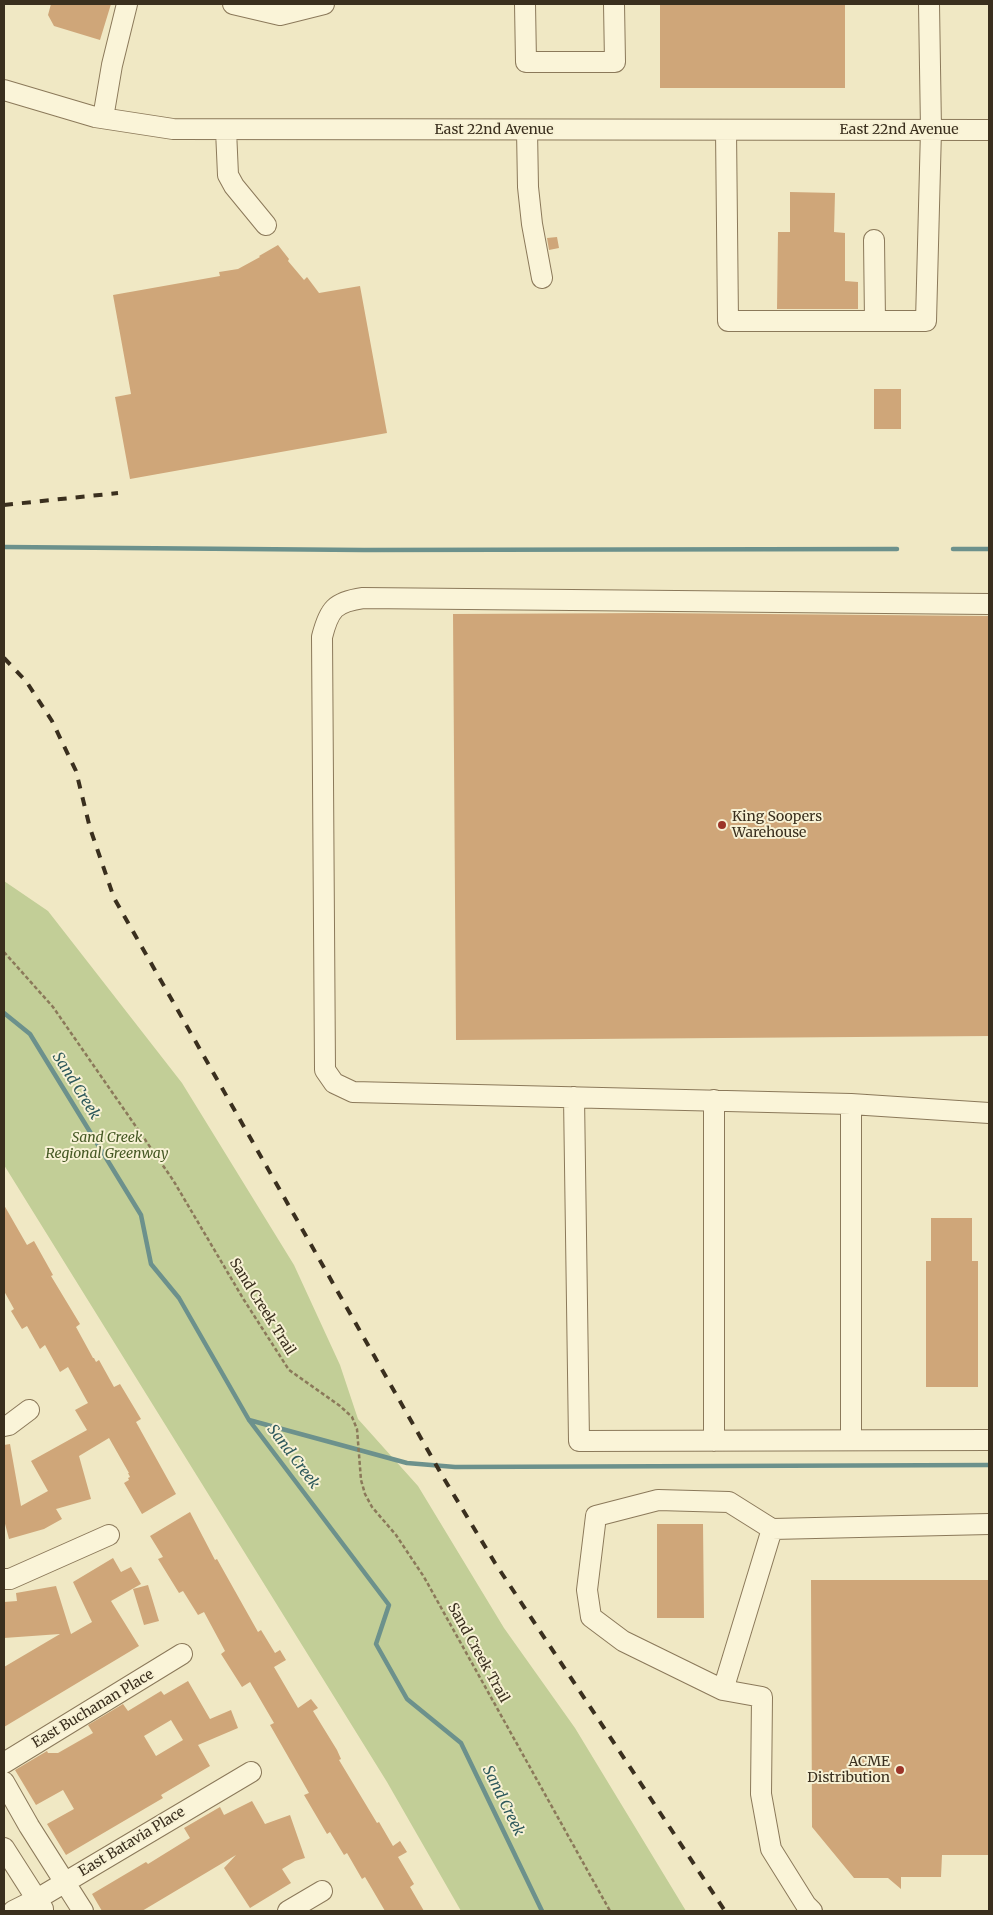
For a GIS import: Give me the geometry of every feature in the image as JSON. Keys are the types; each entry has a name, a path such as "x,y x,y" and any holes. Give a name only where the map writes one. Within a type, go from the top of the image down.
{"street":[{"path":"103,118 112,66 127,4"},
{"path":"233,4 280,15 324,4"},
{"path":"525,4 526,62 615,62 614,4"},
{"path":"726,130 728,321 926,321 931,130 929,4"},
{"name":"East 22nd Avenue","path":"4,90 60,108 103,118 173,129 989,130"},
{"path":"226,130 228,175 234,186 266,225"},
{"path":"528,130 529,196 542,278"},
{"path":"874,240 875,321"},
{"path":"989,604 363,598 344,600 334,609 326,620 322,637 325,1070 334,1083 353,1092 851,1104 989,1113"},
{"path":"574,1097 579,1441 989,1440"},
{"path":"714,1100 714,1441"},
{"path":"851,1104 851,1440"},
{"path":"4,1426 9,1425 29,1410"},
{"path":"812,1911 806,1906 771,1848 761,1794 762,1696 723,1690 622,1641 591,1617 588,1590 591,1546 596,1516 658,1500 729,1502 772,1529 989,1524"},
{"path":"723,1690 772,1529"},
{"path":"4,1579 10,1579 109,1535"},
{"name":"East Buchanan Place","path":"4,1763 182,1654"},
{"name":"East Batavia Place","path":"13,1911 41,1905 65,1882 251,1772"},
{"path":"4,1782 29,1826 83,1911"},
{"path":"4,1848 41,1905"},
{"path":"288,1911 322,1891"}],"path":[{"name":"Sand Creek Trail","path":"4,952 53,1007 173,1180 244,1300 289,1370 348,1413 355,1423 358,1436 362,1488 368,1500 396,1535 424,1577 610,1911"}],"green space":[{"name":"Sand Creek Regional Greenway","path":"4,881 48,911 182,1083 294,1265 340,1365 358,1419 418,1486 504,1628 575,1728 686,1911 461,1911 387,1782 4,1165"}],"building":[{"path":"51,4 111,4 100,40 54,26 48,15"},
{"path":"660,4 845,4 845,88 660,88"},
{"path":"790,192 835,193 834,232 845,233 845,281 858,282 858,309 777,309 778,232 790,232"},
{"path":"557,237 559,248 549,250 547,238"},
{"path":"278,245 289,259 288,261 304,280 307,277 319,293 360,286 387,433 130,479 115,397 131,394 113,295 220,276 219,272 238,269"},
{"path":"874,389 901,389 901,429 874,429"},
{"name":"King Soopers Warehouse","path":"652,613 989,616 989,1036 456,1040 453,614"},
{"path":"4,1205 27,1245 34,1241 53,1275 51,1276 80,1324 76,1327 93,1358 96,1362 99,1360 114,1387 120,1384 141,1419 136,1422 176,1494 142,1514 124,1483 129,1480 129,1473 109,1438 79,1456 91,1499 56,1509 62,1519 44,1529 9,1539 4,1520 4,1445 10,1444 21,1506 48,1491 31,1461 87,1430 75,1410 88,1403 68,1367 60,1372 45,1345 40,1349 27,1326 22,1329 11,1311 14,1309 4,1291"},
{"path":"931,1218 972,1218 972,1261 978,1261 978,1387 926,1387 926,1261 931,1261"},
{"path":"190,1512 215,1560 217,1559 258,1632 261,1630 275,1653 280,1650 286,1660 274,1667 298,1708 311,1699 318,1708 313,1711 337,1750 341,1759 339,1760 377,1823 379,1822 393,1846 400,1841 407,1852 398,1857 414,1884 410,1887 424,1911 385,1911 365,1877 362,1879 347,1853 344,1855 330,1832 327,1834 304,1795 309,1793 270,1725 274,1723 250,1682 242,1687 221,1654 225,1651 204,1612 198,1615 183,1591 179,1593 158,1559 163,1557 150,1536"},
{"path":"657,1524 703,1524 704,1618 657,1618"},
{"path":"113,1558 121,1572 131,1567 141,1584 111,1601 139,1646 4,1727 4,1667 60,1634 4,1638 4,1602 17,1601 16,1593 56,1586 71,1634 92,1622 73,1582"},
{"name":"ACME Distribution","path":"811,1580 989,1580 989,1855 942,1855 941,1877 901,1877 901,1889 888,1878 854,1878 812,1827"},
{"path":"148,1585 159,1621 144,1625 133,1589"},
{"path":"188,1681 210,1719 231,1710 238,1728 198,1745 210,1766 161,1795 163,1798 66,1855 47,1824 74,1809 63,1790 36,1805 15,1770 47,1751 48,1753 58,1753 93,1733 88,1725 123,1704 128,1711 161,1691 164,1695","holes":["171,1720 183,1740 156,1756 144,1736"]},
{"path":"252,1801 265,1824 290,1815 305,1858 295,1861 282,1869 291,1883 250,1908 224,1868 236,1855 142,1911 102,1911 92,1894 146,1862 148,1864 190,1838 184,1828 220,1807 224,1815"}],"waterway":[{"path":"4,547 364,550 897,549"},
{"path":"953,549 989,549"},
{"name":"Sand Creek","path":"4,1013 30,1034 141,1215 151,1264 179,1298 249,1420 389,1605 376,1644 407,1699 461,1743 542,1911"},
{"path":"249,1420 407,1463 455,1467 989,1465"}],"railway":[{"path":"4,505 118,493"},
{"path":"4,658 26,681 52,721 76,771 90,828 114,898 443,1477 495,1563 725,1911"}],"place":[{"name":"King Soopers Warehouse","path":"722,825"},
{"name":"ACME Distribution","path":"900,1770"}]}
